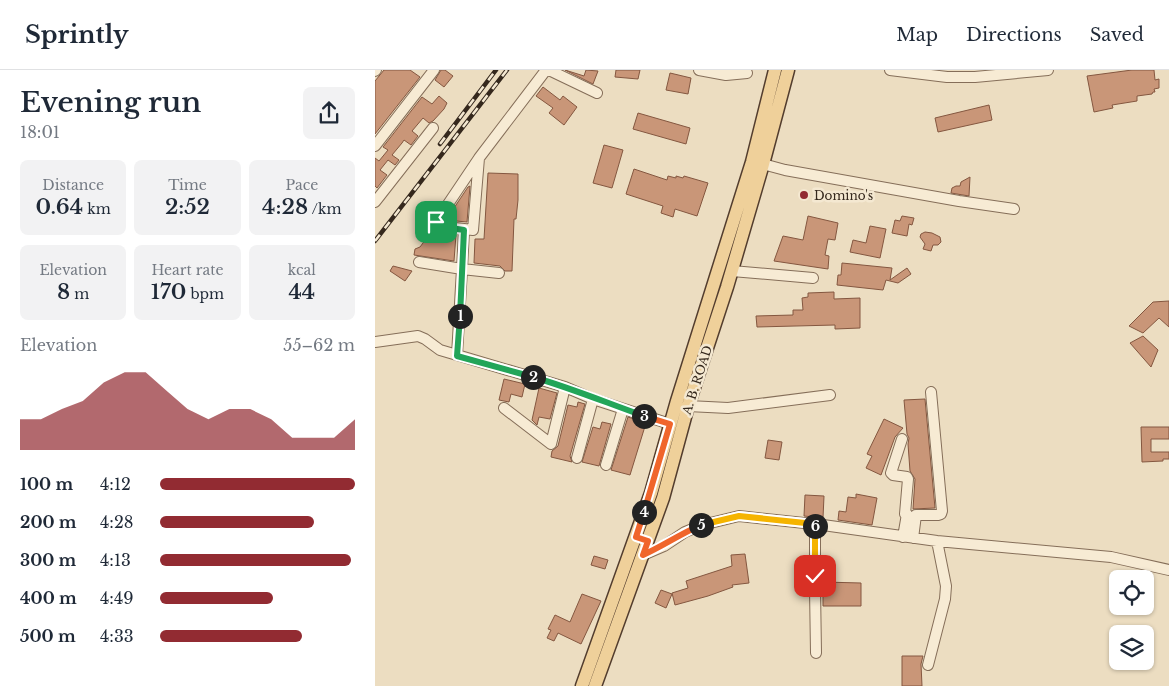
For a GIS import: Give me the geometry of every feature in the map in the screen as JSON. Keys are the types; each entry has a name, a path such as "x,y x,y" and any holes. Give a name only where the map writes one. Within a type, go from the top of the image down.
{"main road":[{"name":"A. B. ROAD","path":"657,495 670,424 752,162 775,70"},
{"name":"A. B. ROAD","path":"582,686 643,534 687,406 732,271 788,70"},
{"name":"A. B. ROAD","path":"595,686 643,555 643,534"}],"street":[{"path":"375,146 434,70"},
{"path":"479,158 473,230 437,226 436,222 479,158 547,70 597,93"},
{"path":"699,70 726,75 747,73"},
{"path":"890,70 947,77 975,77 1047,70"},
{"path":"375,202 433,128"},
{"path":"763,164 785,170 1014,209"},
{"path":"457,356 464,230"},
{"path":"419,262 499,273"},
{"path":"732,271 813,278"},
{"path":"375,342 418,336 440,350 457,356 565,387 593,399 670,424"},
{"path":"505,408 551,444 565,387"},
{"path":"902,439 891,473 907,477 908,479 905,514 941,514 931,392"},
{"path":"687,406 729,408 830,395"},
{"path":"577,458 593,399"},
{"path":"606,465 623,408"},
{"path":"908,537 912,515"},
{"path":"643,555 702,525 739,516 815,524 937,541 1111,557 1169,570"},
{"path":"815,524 815,576"},
{"path":"928,665 945,598 946,586 937,541"},
{"path":"815,589 816,653"}],"building":[{"path":"384,70 410,70 420,77 375,134 375,81"},
{"path":"441,70 445,70 453,76 444,87 435,80"},
{"path":"565,70 584,76 586,70 598,71 593,84"},
{"path":"616,70 640,70 638,79 615,77"},
{"path":"1132,70 1154,70 1155,80 1159,79 1159,88 1154,89 1155,92 1152,94 1137,96 1137,101 1112,105 1113,108 1094,112 1087,76"},
{"path":"670,73 691,78 688,94 666,90"},
{"path":"543,87 560,100 563,96 577,107 564,125 549,113 553,108 536,96"},
{"path":"439,96 447,103 444,109 429,123 423,118 412,131 418,136 411,145 404,140 392,155 399,160 395,165 388,160 380,170 387,175 377,188 375,186 375,158 379,161 388,150 383,147 422,97 432,104"},
{"path":"989,105 992,120 938,132 935,118"},
{"path":"638,113 690,128 686,144 633,129"},
{"path":"604,145 623,150 612,188 593,183"},
{"path":"634,169 667,180 668,176 683,178 684,176 708,183 697,216 675,209 673,217 661,213 663,206 626,194"},
{"path":"488,173 518,174 518,200 516,219 514,219 512,271 505,271 500,266 474,263 475,239 484,239"},
{"path":"970,177 969,196 951,193 952,188 960,186 961,182"},
{"path":"470,186 467,222 446,220 468,187"},
{"path":"808,216 838,223 835,240 828,239 825,255 829,256 828,269 774,261 783,236 803,240"},
{"path":"902,216 914,218 912,225 909,224 907,236 892,233 895,220 900,221"},
{"path":"870,226 886,229 880,258 850,252 853,240 866,243"},
{"path":"432,231 456,235 454,261 414,255 415,249 420,247"},
{"path":"925,232 940,237 941,242 938,245 933,245 931,251 923,249 925,244 920,237"},
{"path":"842,263 892,268 890,280 907,268 911,274 898,283 886,280 883,290 837,285 838,275 841,275"},
{"path":"393,266 412,271 405,281 390,271"},
{"path":"834,292 834,299 860,298 860,328 835,329 835,325 757,327 756,316 793,315 793,310 803,310 802,298 808,297 808,293"},
{"path":"1169,301 1169,327 1159,318 1143,333 1129,326 1153,302"},
{"path":"1143,336 1158,350 1151,367 1130,343"},
{"path":"504,379 525,384 522,397 511,394 509,402 499,400"},
{"path":"539,388 557,393 550,419 539,417 537,425 532,420"},
{"path":"925,399 935,508 913,509 915,479 910,471 909,438 904,400"},
{"path":"578,402 585,404 570,456 572,462 551,457 552,451 558,446 568,405 577,407"},
{"path":"628,417 646,423 630,475 611,470"},
{"path":"884,419 903,428 895,437 881,475 866,468 872,456 867,454"},
{"path":"602,422 611,424 599,466 582,462 593,427 600,429"},
{"path":"1141,427 1169,427 1169,439 1151,439 1151,452 1169,452 1169,459 1142,462"},
{"path":"768,440 782,442 779,460 765,458"},
{"path":"856,494 877,498 872,525 838,520 839,511 846,512 848,497 856,498"},
{"path":"805,495 824,496 823,518 804,516"},
{"path":"745,554 749,583 732,585 733,587 708,596 675,605 672,593 688,588 686,581 732,566 731,555"},
{"path":"594,556 608,560 605,569 591,565"},
{"path":"823,582 861,583 861,606 823,606"},
{"path":"661,590 672,594 666,608 655,603"},
{"path":"582,594 601,601 581,644 558,633 554,641 547,638 551,630 548,629 555,615 570,622"},
{"path":"902,656 923,656 921,664 922,686 902,686"}],"railway":[{"path":"440,144 496,70"},
{"path":"375,241 507,70"}],"place":[{"name":"Domino's","path":"804,195"}],"route":[{"path":"436,222 437,226 464,230 457,356 565,387 593,399 670,424 651,493 636,537 648,541 643,555 702,525 739,516 815,524 815,576"}]}
